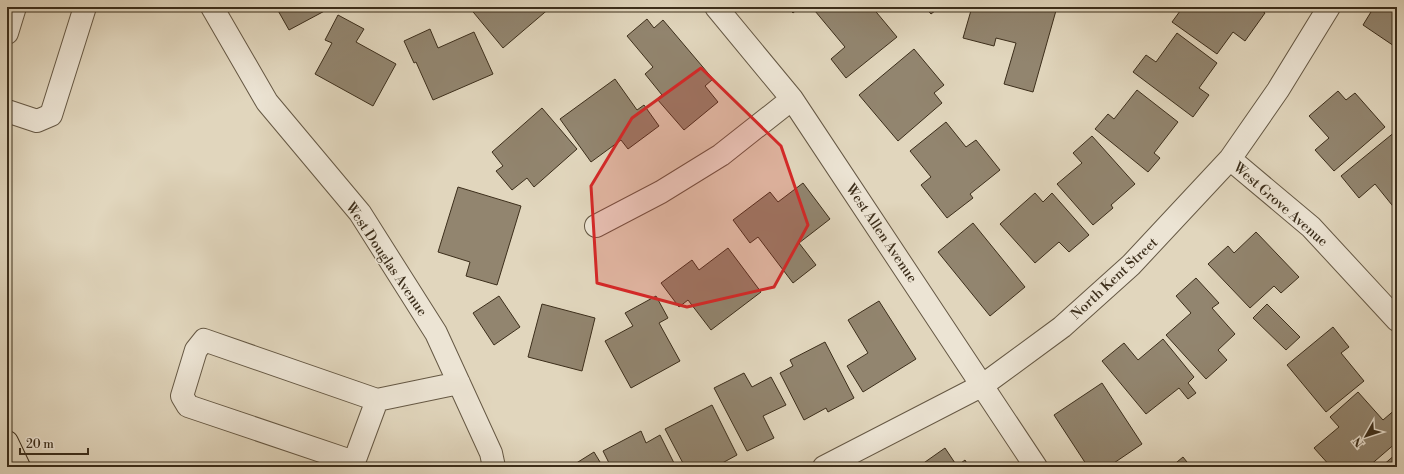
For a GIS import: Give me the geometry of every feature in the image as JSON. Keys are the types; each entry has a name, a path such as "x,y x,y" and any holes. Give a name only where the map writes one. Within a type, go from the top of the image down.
{"main road":[{"path":"7,442 20,467"}],"street":[{"path":"7,33 16,7"},
{"path":"7,111 37,121 51,115 85,7"},
{"name":"West Douglas Avenue","path":"212,7 267,102 360,213 436,333 491,453 494,467"},
{"name":"West Allen Avenue","path":"716,7 792,98 1036,467"},
{"name":"North Kent Street","path":"824,467 983,385 1062,327 1131,265 1230,160 1278,90 1328,7"},
{"path":"596,226 661,192 721,155 792,98"},
{"name":"West Grove Avenue","path":"1230,160 1311,227 1397,320"},
{"path":"377,400 353,464 188,406 182,396 196,350 204,340 377,400 458,383"}],"highlighted area":[{"path":"701,68 781,146 808,225 774,287 687,307 597,283 591,186 632,118"}],"building":[{"path":"276,7 332,7 289,30"},
{"path":"469,7 551,7 503,48"},
{"path":"787,7 800,7 793,13"},
{"path":"821,7 872,7 897,37 846,78 831,59 845,47 815,11"},
{"path":"925,7 940,7 931,14"},
{"path":"972,7 1057,7 1033,92 1004,84 1016,43 996,38 994,46 963,38"},
{"path":"1183,7 1257,7 1265,13 1245,41 1233,32 1217,54 1172,22"},
{"path":"1374,7 1397,7 1397,48 1363,25"},
{"path":"338,15 364,29 356,42 396,64 373,106 315,74 332,43 325,40"},
{"path":"647,19 654,28 663,20 713,79 705,86 718,102 684,130 657,99 662,95 645,74 653,67 627,36"},
{"path":"430,29 438,48 474,32 493,74 433,100 416,62 414,63 404,41"},
{"path":"1177,33 1217,63 1199,88 1209,95 1193,117 1133,72 1146,55 1156,62"},
{"path":"914,49 944,85 934,93 942,103 898,141 859,95"},
{"path":"615,79 637,110 644,105 659,126 628,149 621,140 591,162 560,119"},
{"path":"1137,90 1178,122 1154,153 1160,158 1148,172 1095,129 1108,114 1114,119"},
{"path":"1338,91 1346,100 1355,93 1385,127 1334,171 1315,150 1329,138 1309,116"},
{"path":"542,108 577,149 534,187 527,178 512,190 496,171 503,166 492,152"},
{"path":"946,122 966,147 976,140 1000,170 970,194 973,198 947,218 921,185 931,177 910,151"},
{"path":"1396,131 1396,210 1375,184 1359,198 1341,176"},
{"path":"1092,136 1135,184 1111,205 1113,208 1093,225 1057,184 1082,163 1073,153"},
{"path":"803,183 830,219 799,243 816,265 793,283 758,237 750,243 733,220 770,192 778,202"},
{"path":"458,187 521,206 497,285 466,276 470,262 438,252"},
{"path":"1035,193 1043,202 1052,193 1089,235 1069,252 1059,242 1035,263 1000,224"},
{"path":"973,223 1025,287 990,316 938,252"},
{"path":"1256,232 1299,277 1281,293 1274,286 1250,308 1208,264 1228,246 1234,253"},
{"path":"728,248 761,292 711,330 688,300 679,307 661,283 692,260 699,270"},
{"path":"1196,278 1219,303 1212,308 1235,334 1218,350 1227,360 1206,379 1166,335 1191,313 1176,296"},
{"path":"499,296 520,327 494,345 473,313"},
{"path":"656,296 668,318 659,323 680,361 631,388 605,341 633,326 625,313"},
{"path":"879,301 916,359 863,392 847,366 868,353 848,320"},
{"path":"542,304 595,318 582,371 528,357"},
{"path":"1267,304 1300,337 1286,350 1253,318"},
{"path":"1333,327 1349,347 1341,353 1364,381 1326,412 1287,365"},
{"path":"1163,339 1194,377 1188,383 1196,393 1188,399 1179,388 1146,414 1102,361 1124,343 1138,360"},
{"path":"825,342 854,398 828,412 826,408 804,420 780,373 793,366 790,360"},
{"path":"744,373 752,387 771,377 786,405 763,416 774,438 747,451 714,388"},
{"path":"1102,383 1142,444 1108,467 1088,467 1054,415"},
{"path":"1358,392 1383,420 1397,408 1397,442 1368,467 1331,467 1314,448 1339,427 1330,417"},
{"path":"712,405 737,455 715,467 685,467 665,429"},
{"path":"641,431 646,443 660,435 676,467 611,467 603,451"},
{"path":"945,448 957,466 965,460 969,467 918,467"},
{"path":"594,452 603,467 570,467"},
{"path":"1397,453 1397,467 1381,467"},
{"path":"1183,457 1191,467 1171,467"}]}
